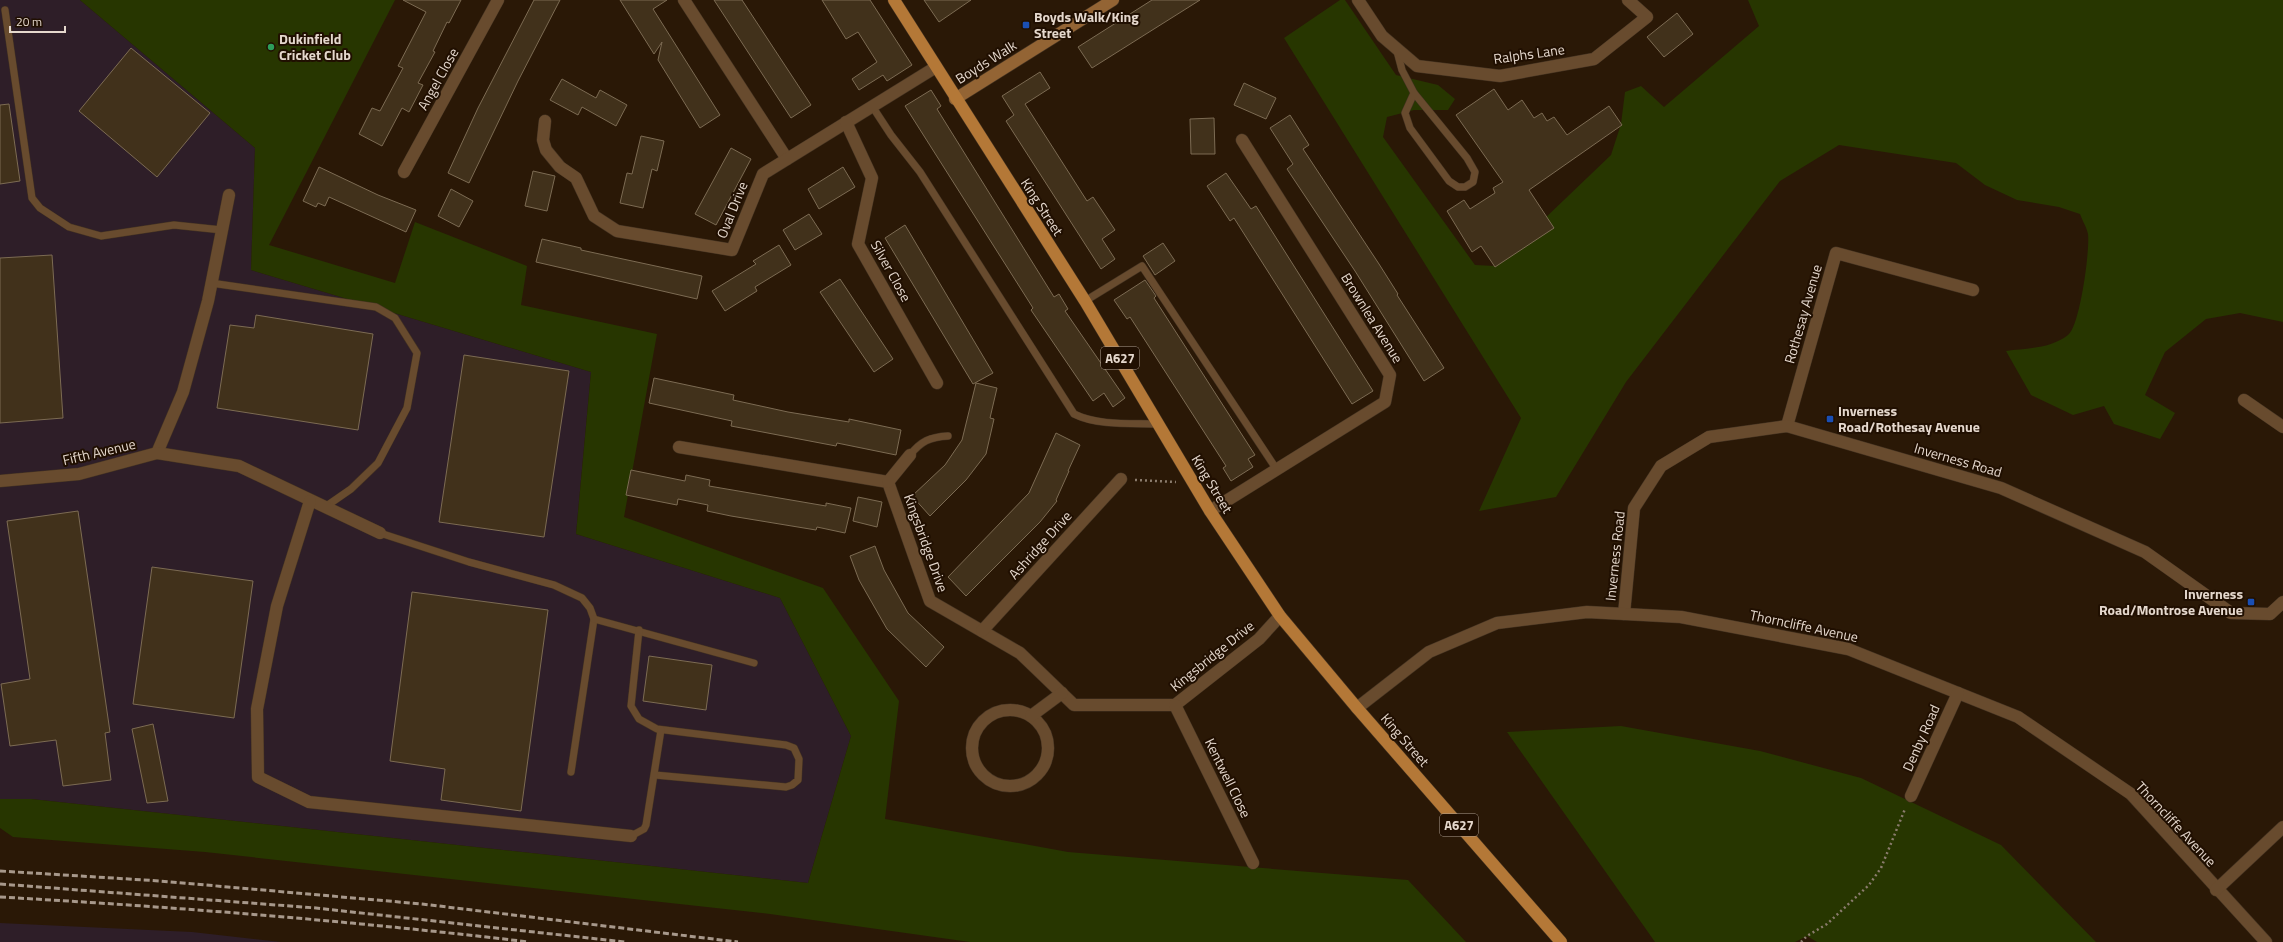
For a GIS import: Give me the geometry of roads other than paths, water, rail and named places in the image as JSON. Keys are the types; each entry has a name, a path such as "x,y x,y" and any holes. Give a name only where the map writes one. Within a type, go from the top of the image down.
{"main road":[{"name":"King Street","path":"894,0 1085,301 1160,424 1210,511 1280,616 1357,708 1561,942"}],"street":[{"name":"Angel Close","path":"404,172 498,0"},
{"path":"684,0 696,23 787,159"},
{"name":"Boyds Walk","path":"956,99 1113,0"},
{"name":"Ralphs Lane","path":"1358,0 1382,36 1417,66 1500,76 1594,59 1647,17 1628,0"},
{"name":"Oval Drive","path":"545,121 543,140 546,150 560,167 576,178 594,216 617,231 732,250 763,174 936,67"},
{"name":"Silver Close","path":"846,122 872,178 858,244 937,383"},
{"name":"Brownlea Avenue","path":"1210,511 1385,402 1390,375 1242,140"},
{"path":"229,195 212,284 183,392 157,453 239,466 380,533"},
{"name":"Rothesay Avenue","path":"1786,426 1836,253 1973,290"},
{"path":"2244,400 2283,426"},
{"name":"Inverness Road","path":"1624,614 1634,508 1661,466 1709,437 1786,426 2001,488 2145,552 2231,613 2270,614 2283,602"},
{"name":"Kingsbridge Drive","path":"679,447 888,482 930,601 1020,653 1074,704 1175,705 1259,639 1280,616"},
{"name":"Fifth Avenue","path":"0,481 79,474 157,453"},
{"path":"888,482 910,455"},
{"name":"Ashridge Drive","path":"982,631 1121,479"},
{"path":"310,501 277,606 257,709 258,777 309,802 630,836"},
{"name":"Thorncliffe Avenue","path":"1357,708 1429,652 1497,623 1587,612 1681,617 1848,649 2018,717 2131,794 2216,890 2266,942"},
{"path":"1031,716 1062,693"},
{"name":"Denby Road","path":"1911,796 1958,693"},
{"name":"Kentwell Close","path":"1175,705 1253,863"},
{"path":"1005,710 1018,711 1031,716 1044,731 1048,744 1047,758 1042,770 1032,780 1024,784 1011,787 998,785 984,777 976,767 971,748 974,735 982,722 992,714 1005,710"},
{"path":"2216,890 2283,827"}],"lane":[{"path":"5,10 32,198 40,208 69,227 101,236 174,225 222,230"},
{"path":"1396,48 1402,70 1414,93 1467,158 1475,172 1473,182 1465,187 1458,187 1449,181 1410,128 1405,113 1414,93"},
{"path":"872,106 891,135 920,172 1074,414 1082,418 1101,421 1160,424"},
{"path":"1085,301 1142,266 1276,470"},
{"path":"212,284 376,307 395,318 416,353 407,408 378,463 351,489 325,507"},
{"path":"910,455 917,446 926,440 934,436 948,436"},
{"path":"380,533 469,562 554,585 582,598 590,608 594,619 571,772"},
{"path":"594,619 639,630 754,663"},
{"path":"639,630 631,706 639,719 647,725 661,730 794,748 798,753 799,759 798,780 796,784 786,787 655,775"},
{"path":"630,836 644,830 646,825 661,730"}],"railway":[{"path":"0,871 160,881 422,904 738,942"},
{"path":"0,884 316,908 625,942"},
{"path":"0,897 265,915 463,934 529,942"}],"place":[{"name":"Boyds Walk/King Street","path":"1026,25"},
{"name":"Dukinfield Cricket Club","path":"271,47"},
{"name":"Inverness Road/Rothesay Avenue","path":"1830,419"},
{"name":"Inverness Road/Montrose Avenue","path":"2251,602"}]}
